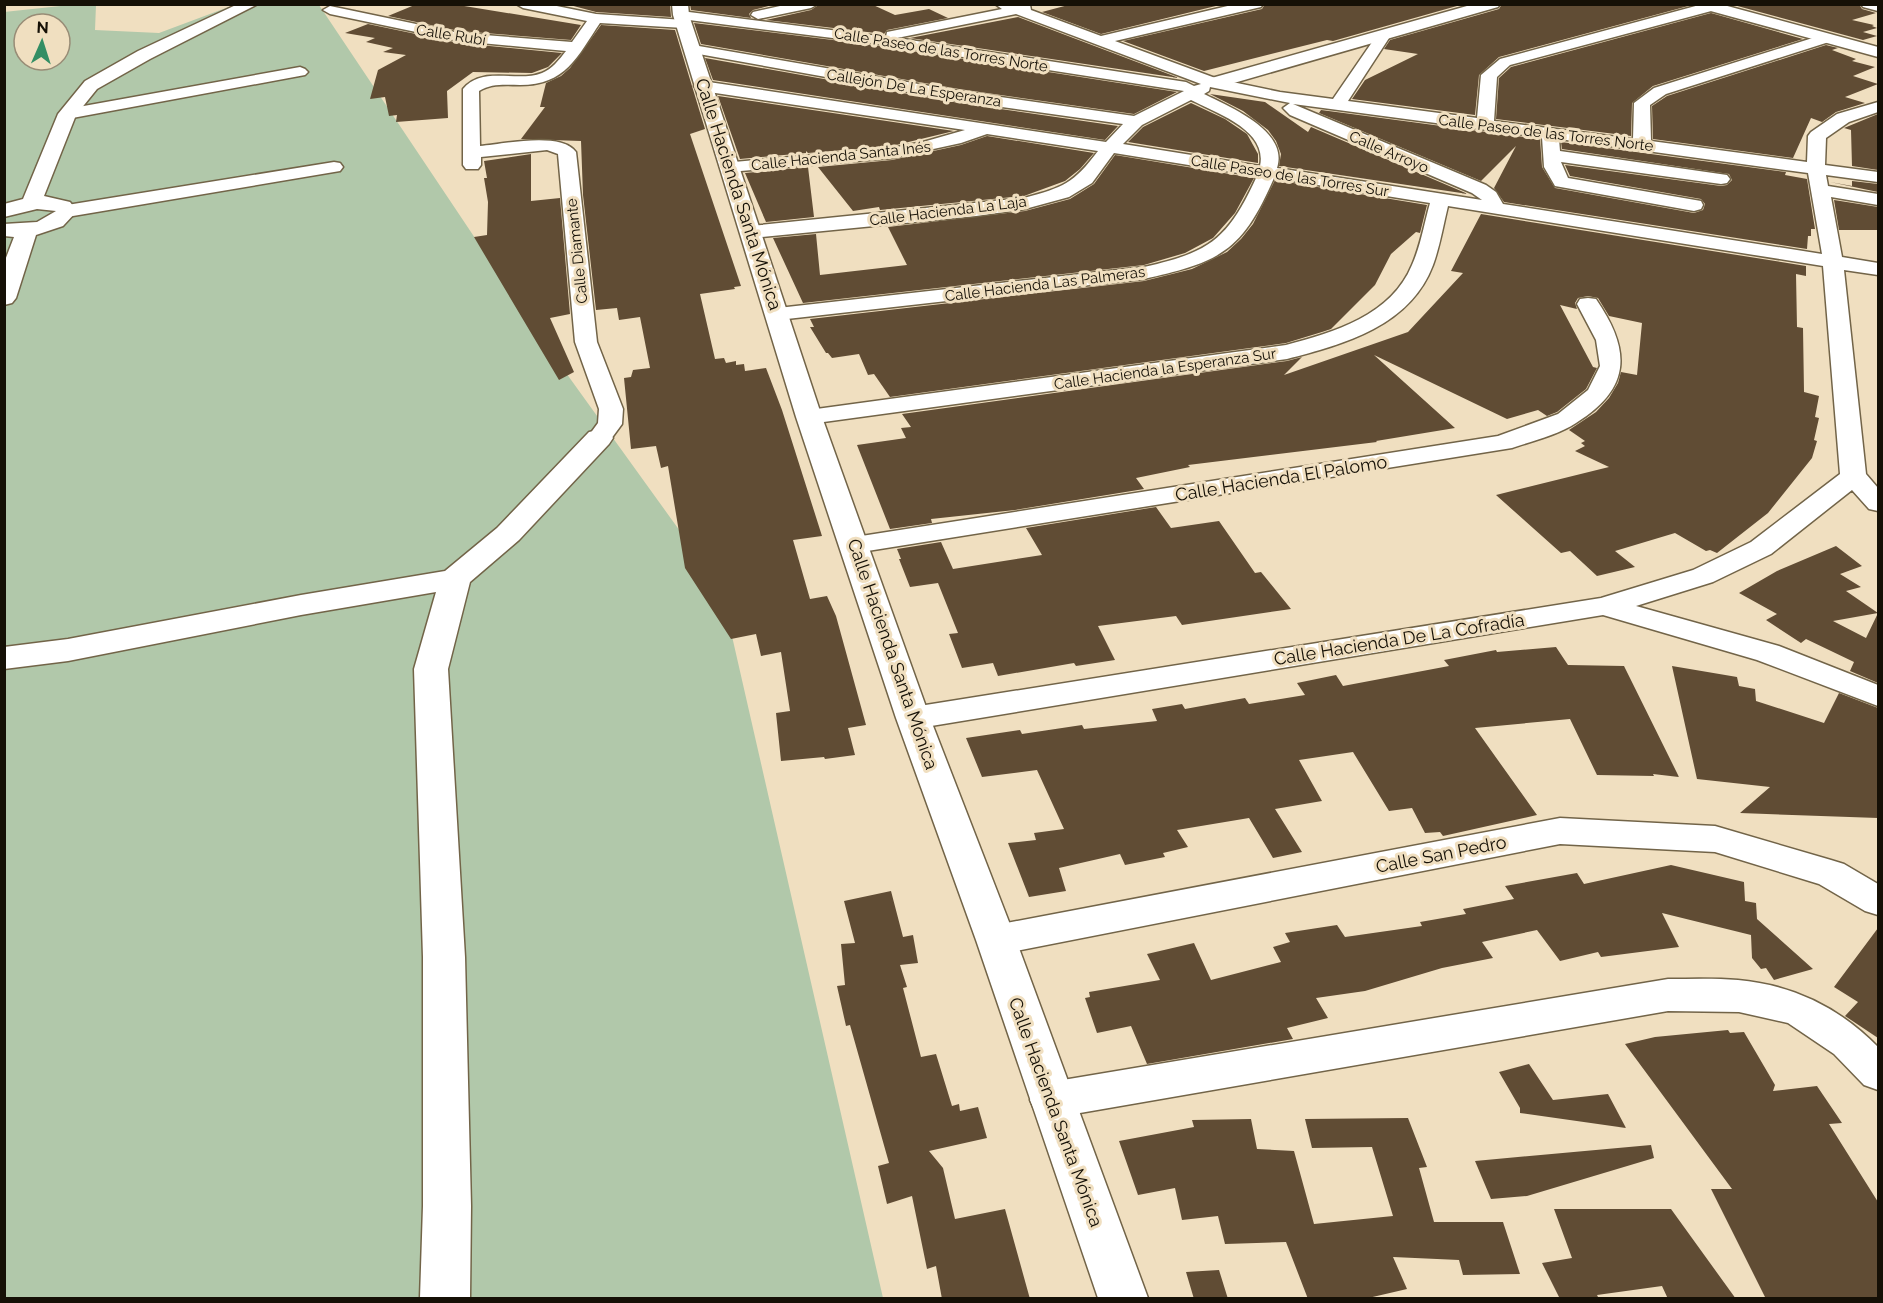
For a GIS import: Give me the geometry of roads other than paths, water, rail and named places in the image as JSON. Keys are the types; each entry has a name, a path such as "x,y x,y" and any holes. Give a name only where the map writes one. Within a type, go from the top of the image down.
{"street":[{"path":"31,204 67,114 91,85 144,55 251,4"},
{"name":"Calle Paseo de las Torres Norte","path":"523,4 596,18 684,23 732,20 1202,89 1280,97 1878,177"},
{"path":"732,20 811,4"},
{"path":"873,39 1008,7 1039,4"},
{"path":"1097,41 1257,4"},
{"path":"1202,89 1493,4"},
{"path":"1868,4 1878,7"},
{"path":"1485,125 1489,75 1505,62 1706,6 1878,52"},
{"path":"1008,7 1097,41 1202,89 1266,142 1271,154 1266,174"},
{"name":"Calle Rubí","path":"330,10 459,37 575,47"},
{"path":"575,47 596,18"},
{"name":"Calle Hacienda Santa Mónica","path":"684,23 702,86 778,314 809,417 913,718 996,940 1123,1299"},
{"name":"Callejón De La Esperanza","path":"684,23 959,96 1136,121"},
{"path":"1337,106 1384,35"},
{"path":"1642,145 1642,103 1660,90 1827,38"},
{"name":"Calle Diamante","path":"575,47 557,71 548,75 489,82 471,89 472,158 547,145 561,147 567,152 586,342 612,409 610,424 599,438"},
{"path":"67,114 300,72"},
{"name":"Calle Paseo de las Torres Sur","path":"702,86 1111,146 1266,174 1878,269"},
{"name":"Calle Hacienda La Laja","path":"751,232 1025,203 1062,193 1086,179 1111,146 1136,121 1202,89"},
{"name":"Calle Arroyo","path":"1280,97 1296,112 1479,189 1489,196 1496,208"},
{"path":"1878,107 1843,118 1817,136 1816,168 1833,262 1852,476 1878,503"},
{"name":"Calle Hacienda Santa Inés","path":"729,167 905,152 938,145 986,127"},
{"path":"1550,133 1553,167 1562,182 1694,205"},
{"path":"1552,155 1721,179"},
{"path":"4,230 27,229 50,223 65,215 67,211 334,167"},
{"name":"Calle Hacienda Las Palmeras","path":"778,314 1144,273 1189,262 1219,247 1240,225 1266,174"},
{"path":"1821,190 1878,199"},
{"name":"Calle Hacienda la Esperanza Sur","path":"809,417 1287,352 1342,337 1383,317 1406,294 1421,269 1440,200"},
{"path":"4,211 31,204 60,204 67,211"},
{"path":"4,298 27,229"},
{"name":"Calle Hacienda El Palomo","path":"855,545 1503,443 1567,419 1598,394 1611,366 1607,340 1588,303"},
{"path":"4,658 68,650 301,605 455,579 508,534 599,438"},
{"name":"Calle Hacienda De La Cofradía","path":"913,718 1604,606 1703,576 1761,548 1852,476"},
{"path":"445,1299 447,1206 444,957 431,669 455,579"},
{"path":"1604,606 1768,653 1878,696"},
{"name":"Calle San Pedro","path":"996,940 1560,831 1715,839 1831,874 1878,901"},
{"path":"1051,1100 1668,995 1739,996 1798,1009 1848,1042 1878,1073"}]}
